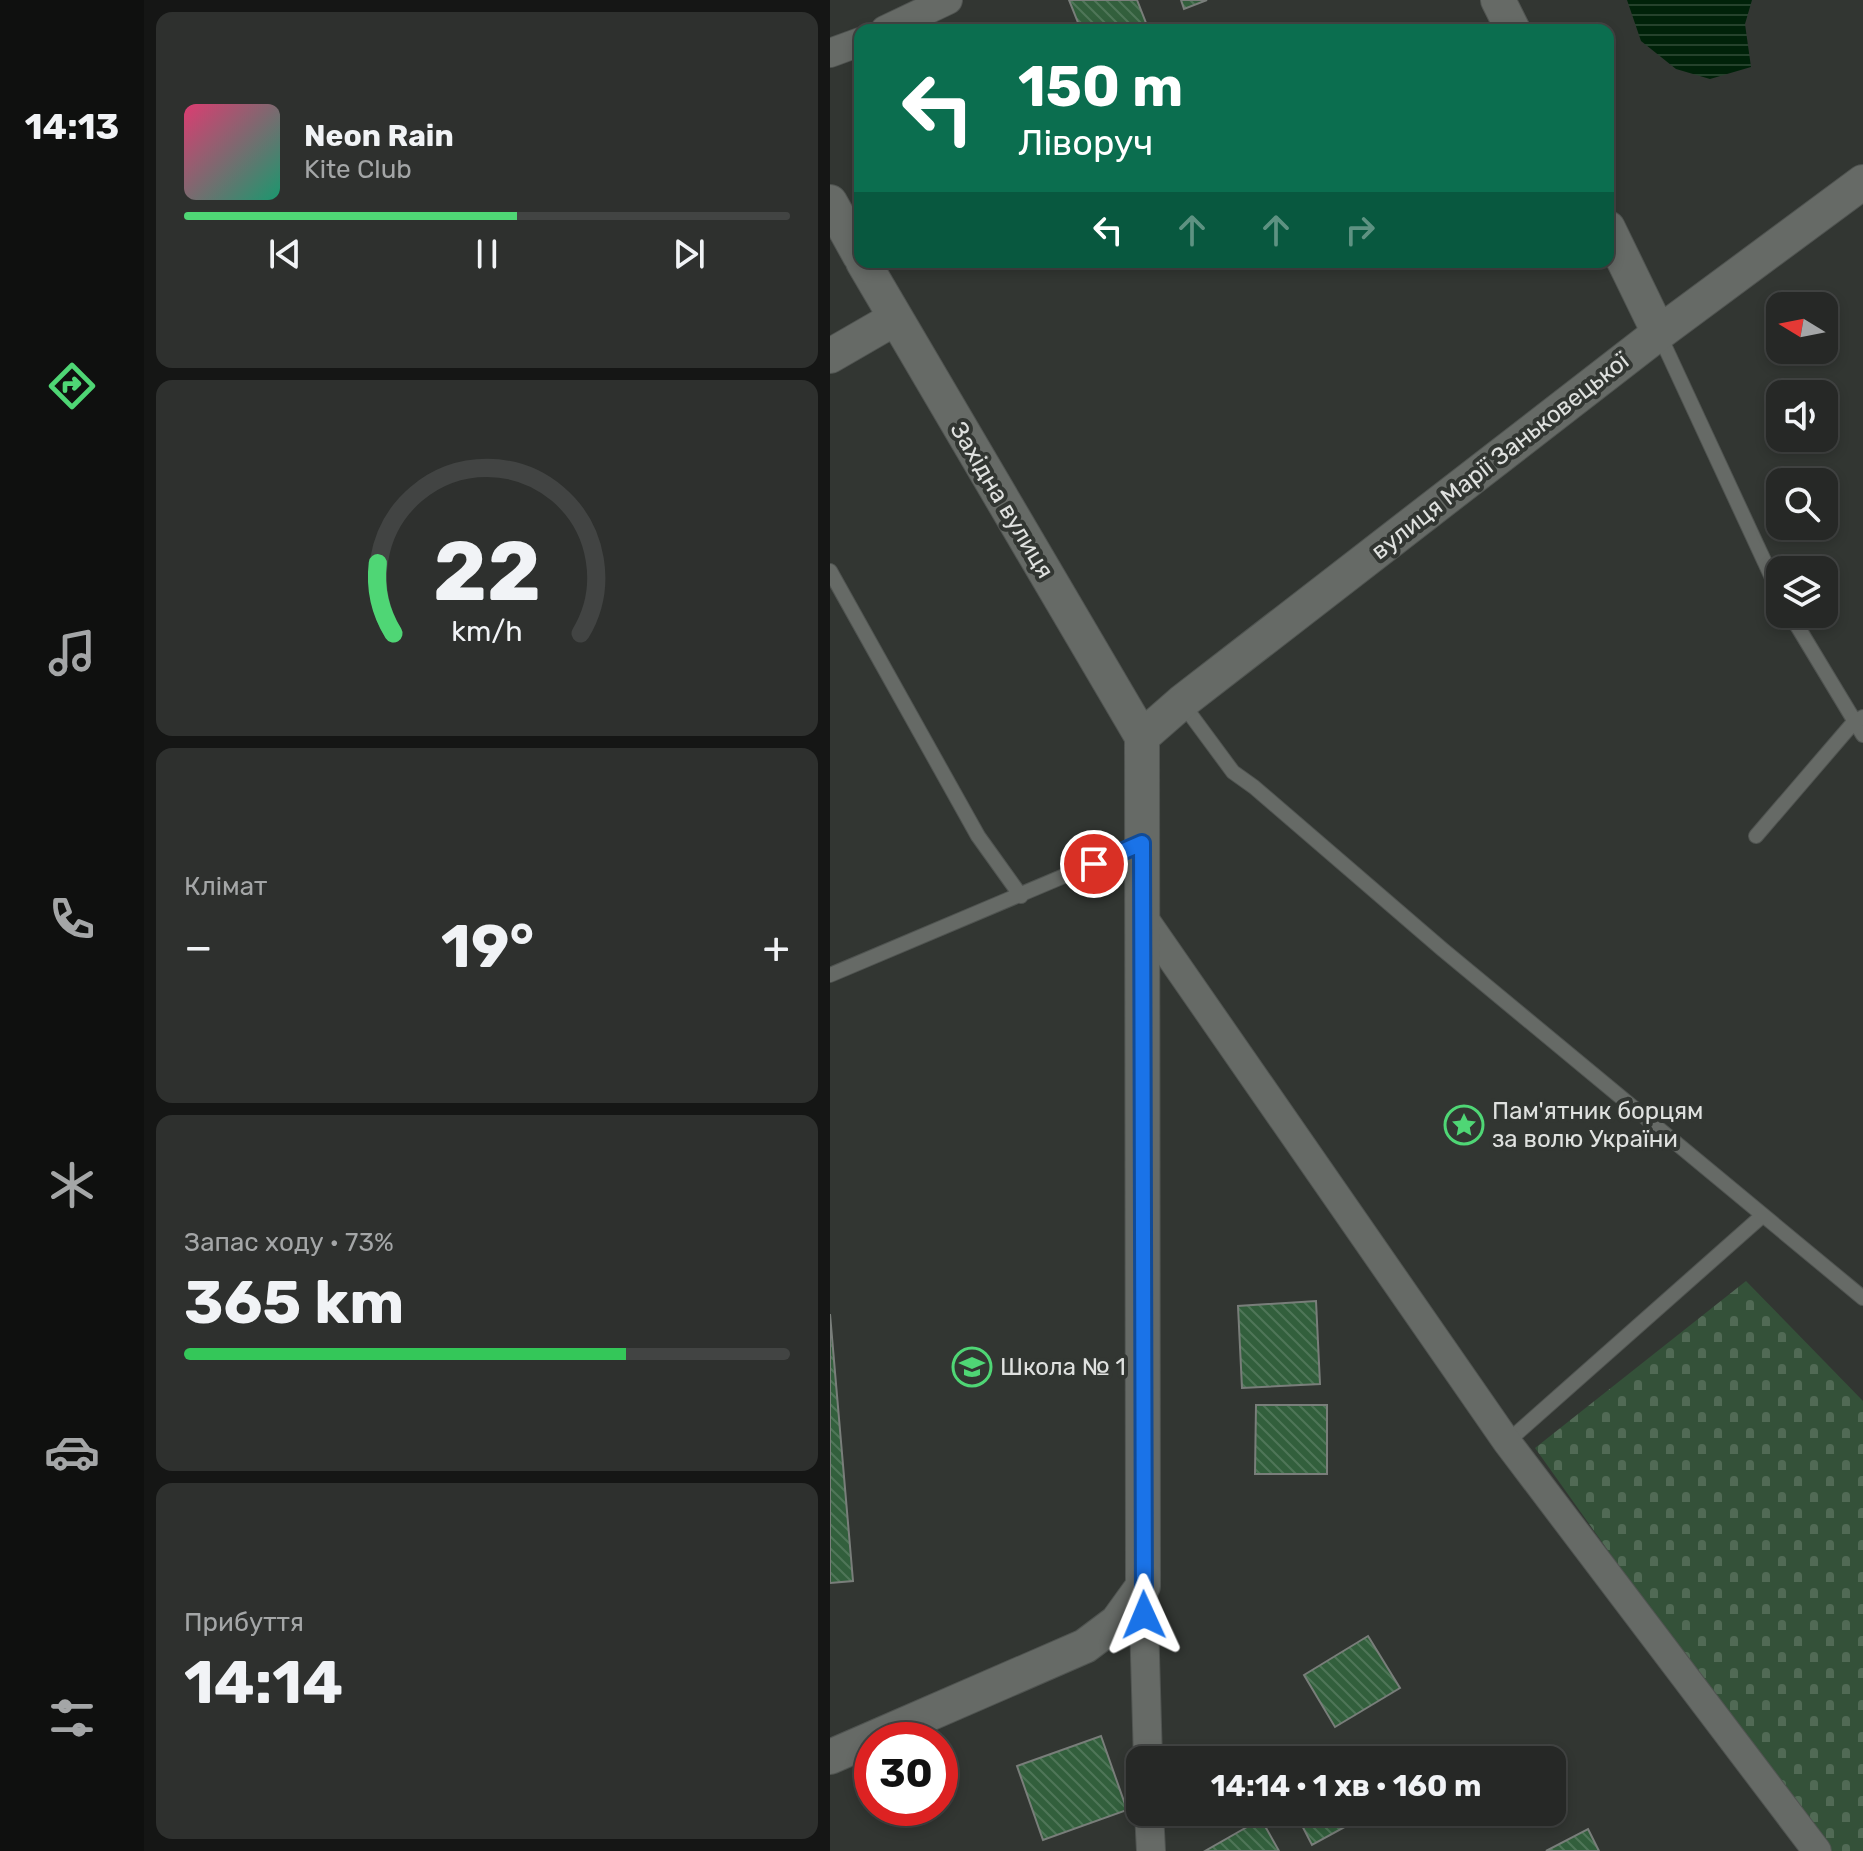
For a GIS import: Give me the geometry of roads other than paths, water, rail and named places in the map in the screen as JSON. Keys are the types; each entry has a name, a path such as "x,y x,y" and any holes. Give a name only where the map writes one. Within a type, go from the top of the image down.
{"street":[{"path":"898,24 948,0"},
{"path":"1498,0 1510,24"},
{"path":"830,53 854,44"},
{"name":"вулиця Марії Заньковецької","path":"1142,737 1182,702 1659,333 1863,182"},
{"path":"830,202 854,245"},
{"path":"1614,240 1659,333"},
{"name":"Західна вулиця","path":"866,268 1142,737"},
{"path":"830,356 894,319"},
{"path":"1142,737 1143,1586 1148,1746"},
{"path":"1143,917 1507,1442 1817,1851"},
{"path":"830,1757 1085,1646 1117,1622 1143,1586"},
{"path":"1150,1826 1151,1851"}],"lane":[{"path":"1659,333 1766,565"},
{"path":"830,571 978,836 1021,896"},
{"path":"1799,628 1859,720 1863,735"},
{"path":"1182,702 1233,772 1863,1298"},
{"path":"1756,836 1859,720"},
{"path":"830,975 1142,843"},
{"path":"1507,1442 1762,1216"}],"place":[{"name":"Пам'ятник борцям за волю України","path":"1464,1125"},
{"name":"Школа № 1","path":"972,1367"}]}
